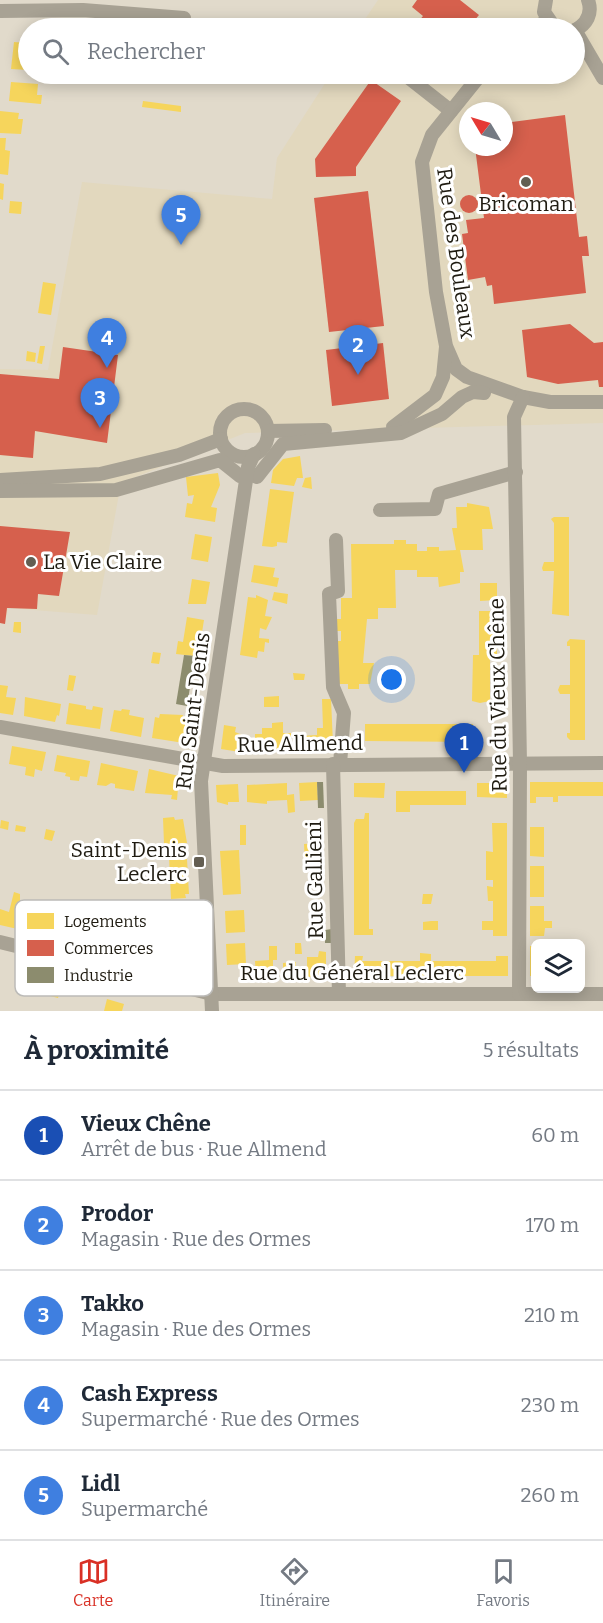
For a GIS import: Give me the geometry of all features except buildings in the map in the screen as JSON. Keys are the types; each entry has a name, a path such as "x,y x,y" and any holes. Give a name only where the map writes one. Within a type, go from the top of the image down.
{"street":[{"path":"546,0 544,12 547,18"},
{"path":"585,22 590,13 588,0"},
{"path":"0,10 83,10 184,18"},
{"path":"585,48 603,78"},
{"path":"417,84 451,111"},
{"name":"Rue des Bouleaux","path":"467,377 456,369 446,346 436,292 422,162 432,135 473,84"},
{"path":"393,427 435,395 441,382 446,346"},
{"path":"441,382 467,377 523,397 550,402 603,402"},
{"path":"268,431 393,427 415,424 435,411 467,377"},
{"path":"0,491 116,489 219,460 240,476 247,473 257,477 278,448 288,442 401,434 442,414 462,397 473,392 484,393"},
{"name":"Rue du Vieux Chêne","path":"519,994 520,763 514,417 523,397"},
{"path":"240,409 248,409 262,416 268,431 265,445 254,454 238,456 224,447 221,439 223,420 233,411 240,409"},
{"path":"0,480 100,474 179,455 221,439"},
{"name":"Rue Saint-Denis","path":"208,900 202,763 247,473 254,454"},
{"path":"380,510 435,509 439,494 516,472"},
{"name":"Rue Gallieni","path":"336,540 338,591 329,594 333,687 344,713 336,764 339,994"},
{"name":"Rue Allmend","path":"0,727 223,766 603,763"},
{"name":"Rue du Général Leclerc","path":"0,942 15,946"},
{"name":"Rue du Général Leclerc","path":"213,994 603,994"}],"shaded area":[{"path":"378,0 603,0 603,423 245,433 121,483 97,615 8,608 5,624 0,623 0,369 48,370 82,182 272,199 277,158 325,84 585,84 585,18 366,18"}],"place":[{"name":"Bricoman","path":"526,182"},
{"name":"Lidl","path":"181,245"},
{"name":"Cash Express","path":"107,368"},
{"name":"Prodor","path":"358,375"},
{"name":"Takko","path":"100,428"},
{"name":"La Vie Claire","path":"31,562"},
{"name":"Vieux Chêne","path":"464,773"},
{"name":"Saint-Denis Leclerc","path":"199,862"}]}
